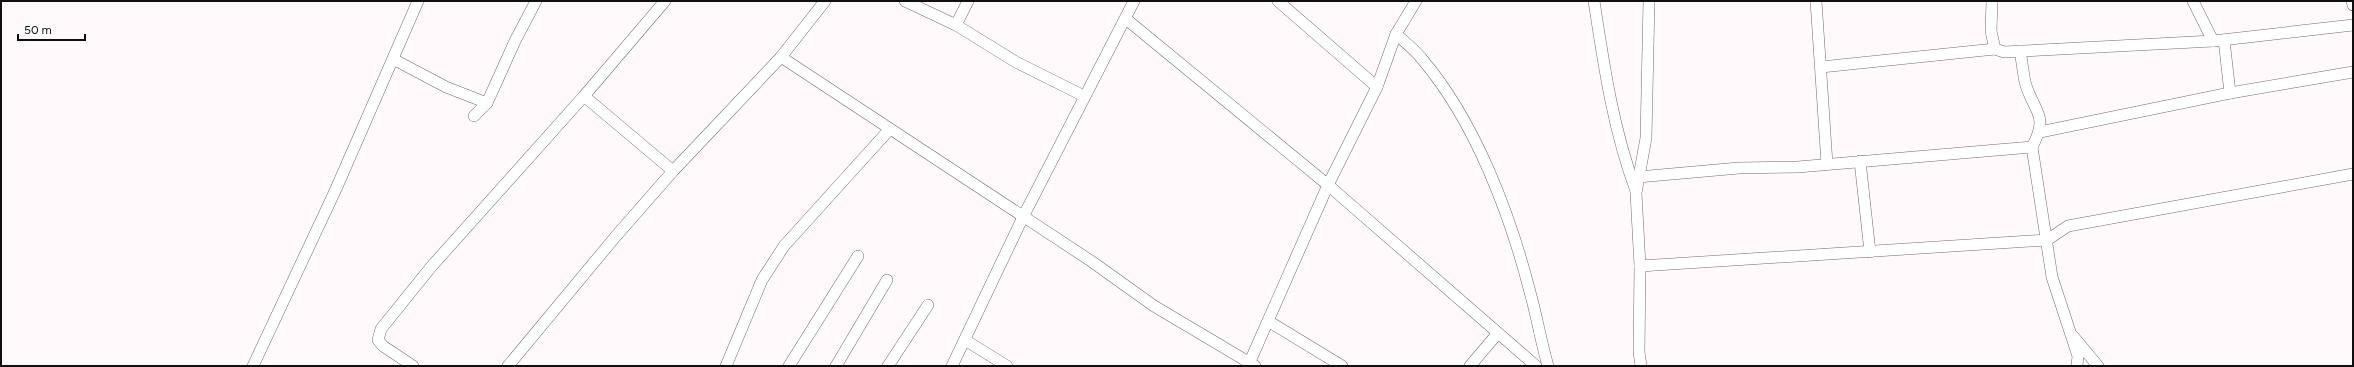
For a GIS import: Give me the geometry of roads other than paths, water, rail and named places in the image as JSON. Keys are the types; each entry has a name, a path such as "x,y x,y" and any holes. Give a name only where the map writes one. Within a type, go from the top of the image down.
{"street":[{"path":"253,366 336,190 418,1"},
{"path":"474,116 487,103 515,41 536,1"},
{"path":"413,366 383,346 378,340 381,329 431,267 584,96 665,1"},
{"path":"508,366 573,286 673,171 781,57 825,1"},
{"path":"905,1 956,25 1016,62 1084,96"},
{"path":"956,25 968,1"},
{"path":"952,366 1023,217 1134,1"},
{"path":"1278,1 1377,87"},
{"path":"781,57 889,130 1091,261 1154,306 1251,365 1268,321 1328,185 1377,87 1396,34 1416,1"},
{"path":"1594,1 1610,100 1621,151 1636,193"},
{"path":"1641,366 1639,352 1640,266 1636,193 1646,138 1649,1"},
{"path":"1816,1 1827,164"},
{"path":"1992,1 1990,30 1995,49"},
{"path":"2193,1 2218,40 2230,93"},
{"path":"2352,1 2353,5"},
{"path":"1126,19 1328,185 1536,366"},
{"path":"1821,67 1995,49 2004,52 2218,40 2353,25"},
{"path":"1396,34 1422,60 1444,89 1460,116 1496,186 1530,292 1548,366"},
{"path":"2020,51 2025,83 2040,117 2040,132 2032,147 2052,277 2068,330 2078,356 2077,366"},
{"path":"393,59 446,87 487,103"},
{"path":"2040,132 2230,93 2353,72"},
{"path":"584,96 673,171"},
{"path":"726,366 762,280 780,252 889,130"},
{"path":"1638,177 1739,168 1827,164 2032,147"},
{"path":"1860,161 1870,252"},
{"path":"1640,266 2047,240 2068,226 2353,174"},
{"path":"789,366 858,256"},
{"path":"836,366 887,280"},
{"path":"888,366 928,305"},
{"path":"1268,321 1342,366"},
{"path":"2068,330 2098,366"},
{"path":"1470,366 1498,332"},
{"path":"965,340 1007,366"}]}
